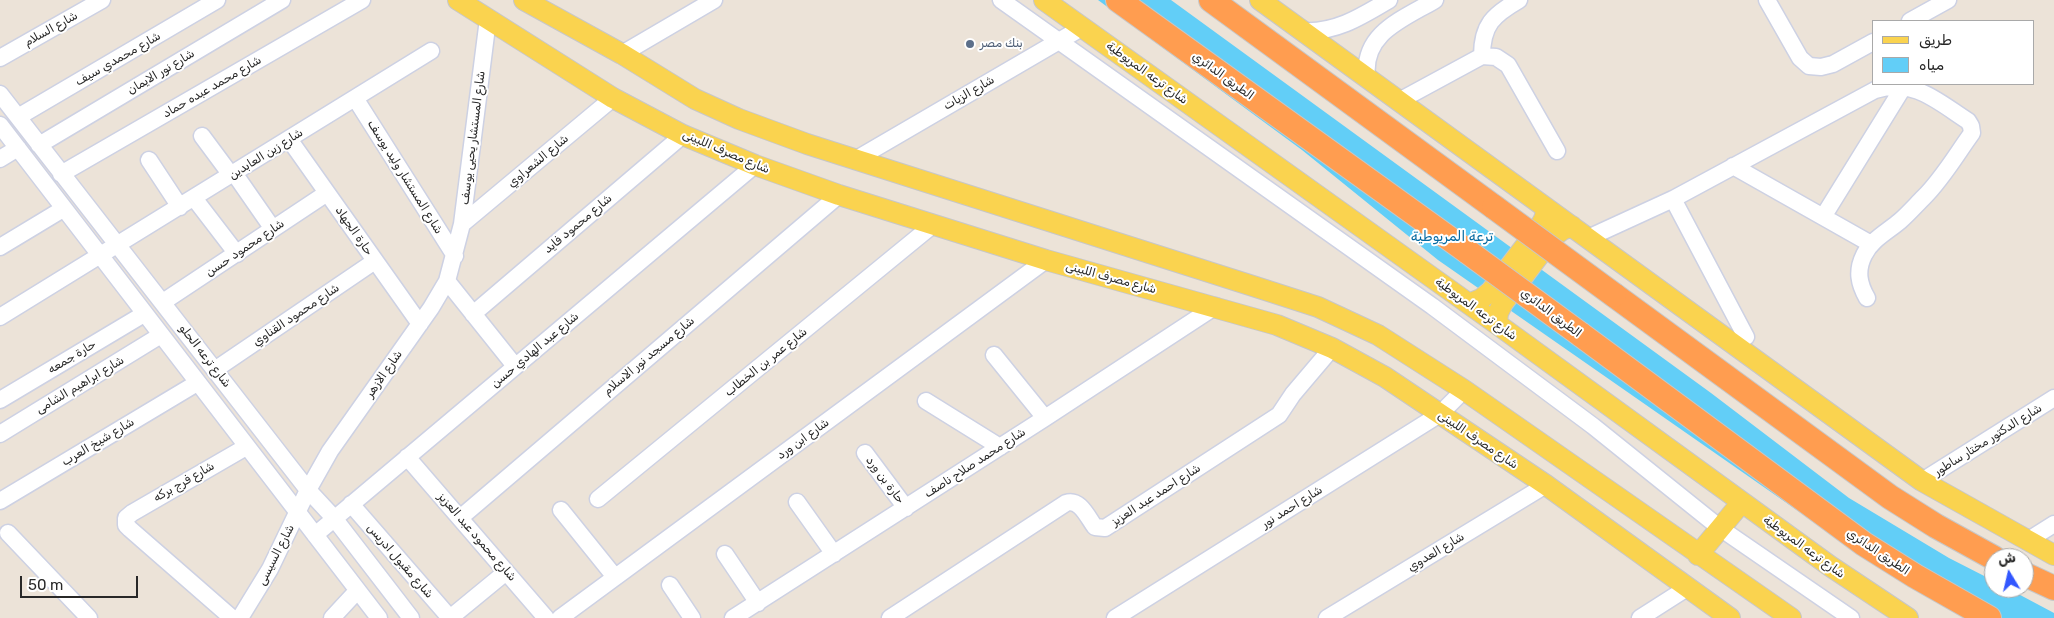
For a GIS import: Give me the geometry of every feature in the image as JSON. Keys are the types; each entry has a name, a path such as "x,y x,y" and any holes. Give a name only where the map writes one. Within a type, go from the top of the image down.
{"highway":[{"name":"الطريق الدائري","path":"1118,0 1468,252 1864,544 1914,576 1989,618"},
{"path":"1210,0 1846,466 1936,526 1984,552"},
{"path":"2034,579 2054,588"}],"main road":[{"name":"شارع مصرف اللبينى","path":"458,0 613,98 683,135 754,165 839,195 1046,260 1277,324 1332,348 1385,377 1546,485 1730,618"},
{"path":"524,0 622,54 695,99 739,119 855,160 1318,307 1378,335 1464,390 1698,555 1791,618"},
{"name":"شارع ترعه المريوطية","path":"1044,0 1742,502 1908,618"},
{"path":"1260,0 1922,481 2054,555"},
{"path":"1469,304 1481,299 1491,291 1540,228 1546,209"},
{"path":"1497,324 1498,313 1502,303 1553,237 1562,230 1580,232"},
{"path":"1698,555 1742,502"}],"street":[{"name":"شارع السلام","path":"0,58 102,0"},
{"name":"شارع محمدي سيف","path":"18,117 217,0"},
{"name":"شارع نور الايمان","path":"39,145 282,0"},
{"name":"شارع محمد عبده حماد","path":"61,174 362,0"},
{"path":"622,54 714,0"},
{"path":"1001,0 1060,40 1432,306 1593,426 1720,528 1851,618"},
{"path":"1303,31 1341,26 1389,0"},
{"path":"1482,56 1482,41 1487,26 1496,14 1519,0"},
{"path":"1766,0 1800,58 1809,66 1821,68 1833,64 1872,43"},
{"path":"1912,20 1948,0"},
{"path":"1367,77 1366,68 1369,50 1380,34 1432,1"},
{"name":"شارع المستشار يحيى يوسف","path":"455,256 462,224 488,19"},
{"name":"شارع الزيات","path":"855,160 1083,27"},
{"name":"شارع زين العابدين","path":"0,317 118,246 431,51"},
{"path":"1399,101 1482,56 1496,57 1508,65 1557,151"},
{"path":"1580,232 1673,199 1875,90 1889,86 1904,86 1926,94 1968,121 1972,126 1972,133 1948,168 1925,196 1900,222 1871,244 1860,265 1858,276 1861,287 1868,298"},
{"path":"1823,217 1904,86"},
{"name":"شارع ترعه الحلو","path":"0,94 216,369 308,490 334,518 411,618"},
{"name":"شارع المستشار وليد يوسف","path":"355,98 455,256"},
{"name":"شارع الشعراوي","path":"462,224 613,98"},
{"name":"شارع ترعه الحلو","path":"0,125 379,618"},
{"name":"شارع محمود فايد","path":"473,314 683,135"},
{"path":"202,136 273,229"},
{"name":"حارة الجهاد","path":"289,139 420,324"},
{"path":"0,159 18,148"},
{"path":"149,160 180,207"},
{"name":"شارع عبد الهادي حسن","path":"315,535 754,165"},
{"path":"1733,166 1871,244"},
{"name":"شارع محمود حسن","path":"163,302 327,193"},
{"name":"شارع مسجد نور الاسلام","path":"460,518 839,195"},
{"path":"194,198 236,254"},
{"path":"1673,199 1746,337"},
{"path":"0,247 63,209"},
{"name":"شارع عمر بن الخطاب","path":"598,499 934,224"},
{"name":"شارع الازهر","path":"308,490 330,452 440,295 447,281 455,256"},
{"name":"شارع ابن ورد","path":"560,618 1046,260"},
{"name":"شارع محمود القناوي","path":"216,369 375,261"},
{"path":"447,281 515,366"},
{"name":"شارع محمد صلاح ناصف","path":"733,618 1216,306"},
{"name":"حارة جمعه","path":"0,400 144,314"},
{"name":"شارع ابراهيم الشامى","path":"0,434 161,336"},
{"name":"شارع احمد عبد العزيز","path":"890,618 1066,503 1071,501 1076,503 1096,527 1105,528 1279,416 1293,394 1332,348"},
{"path":"994,355 1045,418"},
{"name":"شارع شيخ العرب","path":"0,501 197,382"},
{"name":"شارع احمد نور","path":"1115,618 1440,414 1464,390"},
{"name":"شارع الدكتور مختار ساطور","path":"1922,481 2054,398"},
{"path":"926,401 1000,447"},
{"name":"شارع فرج بركه","path":"232,618 130,529 126,518 246,446"},
{"name":"حارة بن ورد","path":"865,452 906,508"},
{"name":"شارع محمود عبد العزيز","path":"407,457 546,618"},
{"name":"شارع العدوي","path":"1327,618 1546,485"},
{"name":"شارع السيسى","path":"240,618 270,569 308,490"},
{"path":"797,502 834,554"},
{"name":"شارع مقبول ادريس","path":"351,504 450,618"},
{"path":"560,510 615,577"},
{"path":"2027,541 2054,524"},
{"path":"8,532 89,618"},
{"path":"725,554 758,603"},
{"path":"450,618 506,572"},
{"path":"670,585 692,618"},
{"path":"1640,618 1687,588"},
{"path":"332,618 357,591"}],"water":[{"name":"ترعة المريوطية","path":"1098,0 1171,0 1711,393 1849,498 1949,558 1984,576 1984,598 2026,598 2054,613 2054,618 1984,618 1824,529 1438,260 1302,150"}],"place":[{"name":"بنك مصر","path":"970,44"}]}
